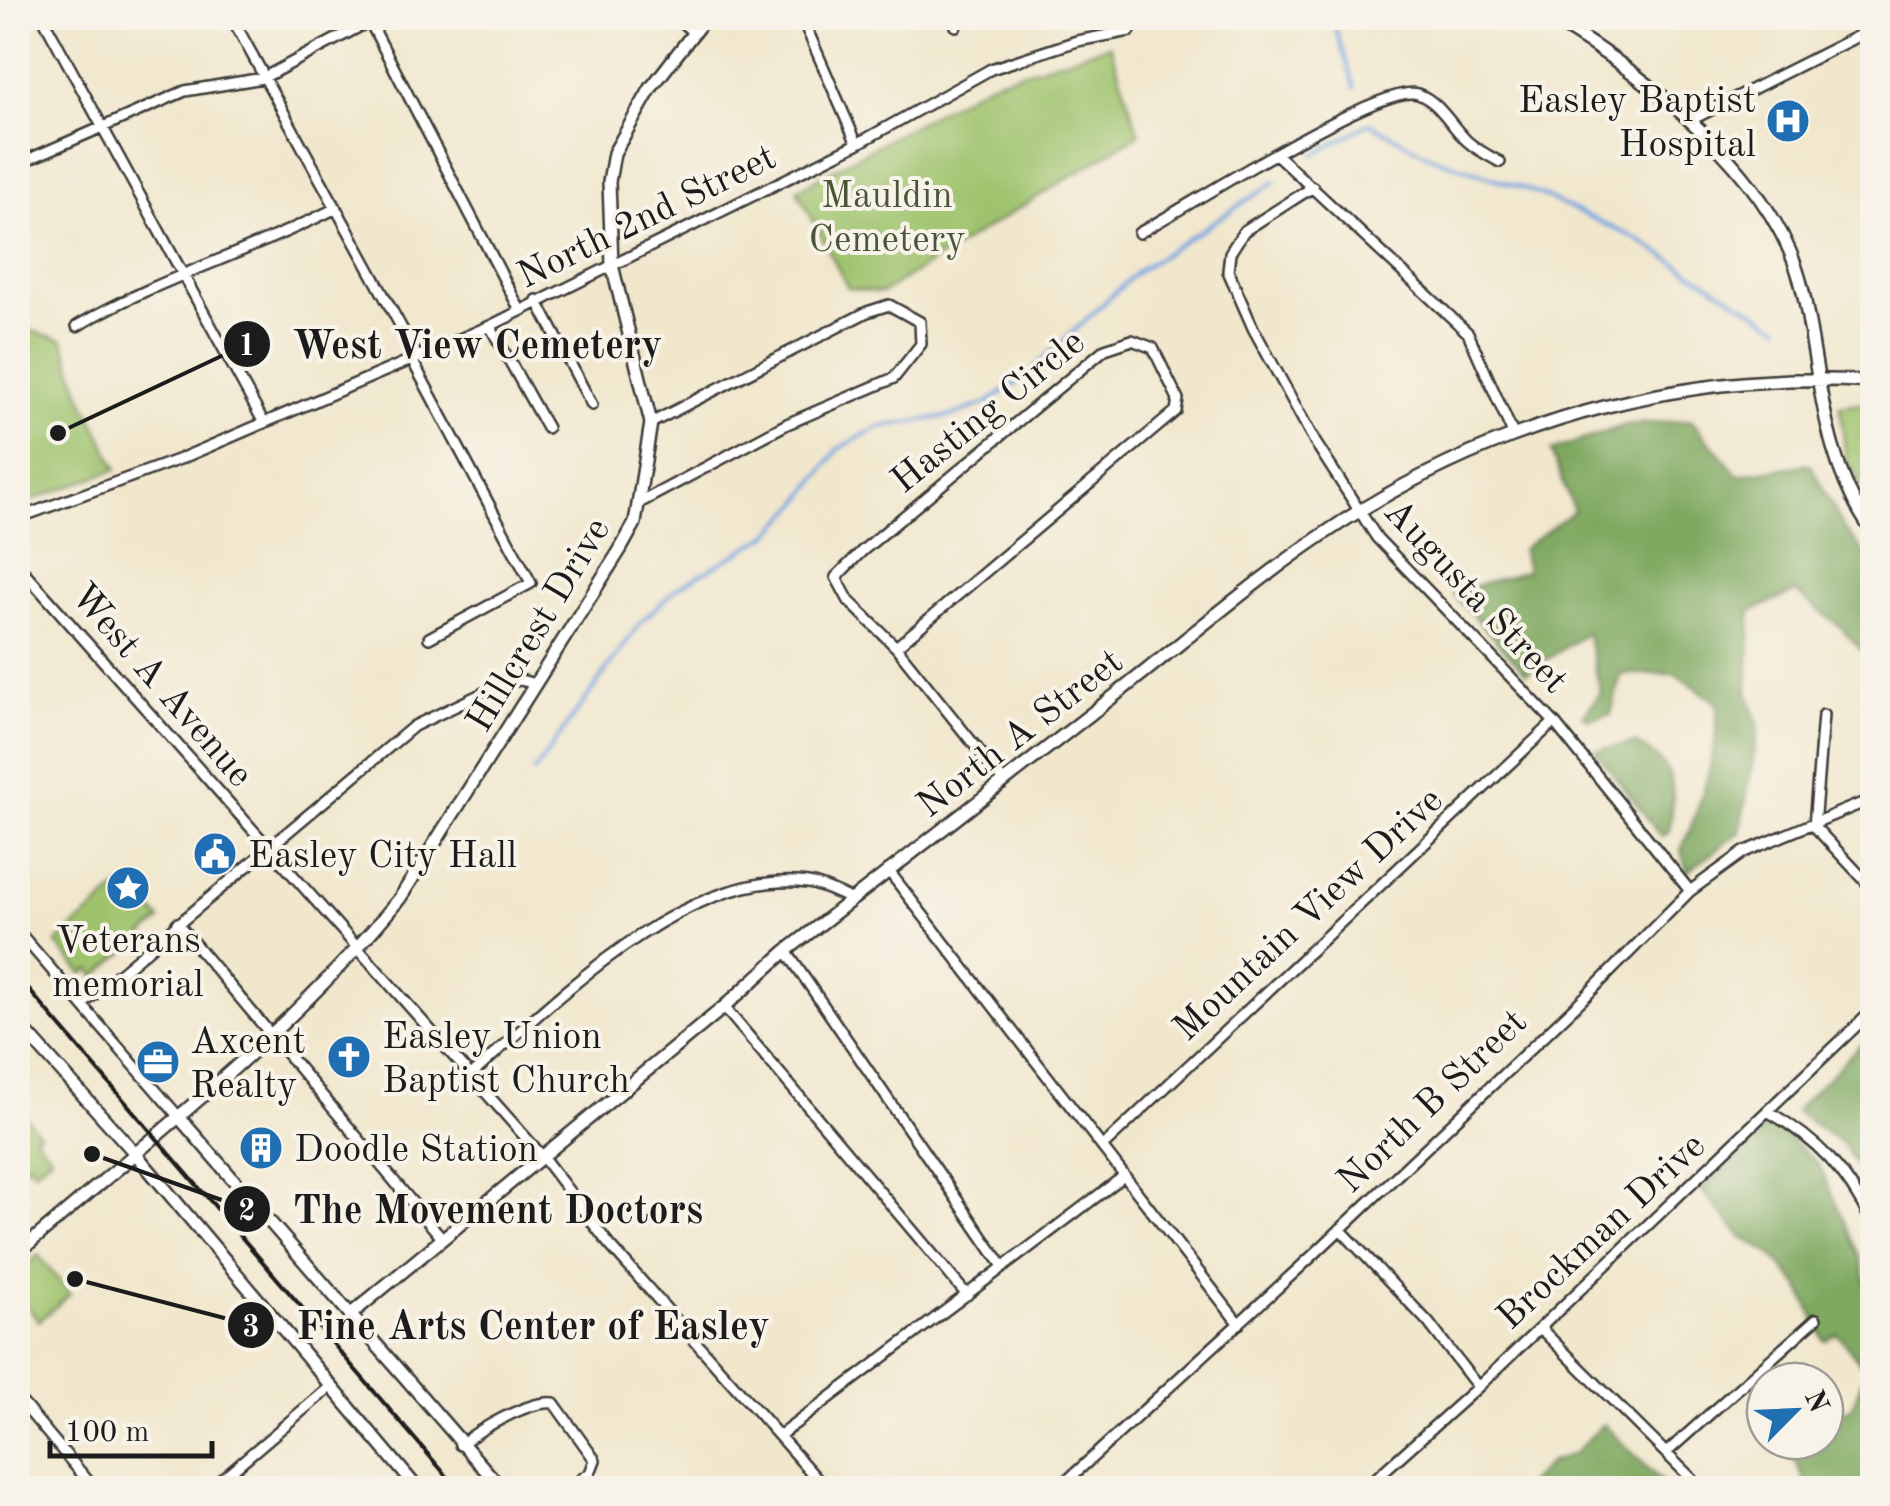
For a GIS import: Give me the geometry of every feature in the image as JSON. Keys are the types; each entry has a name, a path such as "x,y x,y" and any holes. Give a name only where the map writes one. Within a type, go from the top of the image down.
{"main road":[{"name":"Hillcrest Drive","path":"18,1254 270,1034 356,950 400,898 620,550 639,503 650,423 612,265 608,216 614,153 651,88 705,18"},
{"path":"1550,18 1596,45 1689,121 1770,210 1786,238 1802,290 1817,379 1840,473 1853,504 1872,531"},
{"name":"North A Street","path":"350,1315 724,1007 786,950 1280,566 1358,511 1472,451 1513,434 1647,396 1817,379 1872,382"},
{"path":"18,1023 134,1152 417,1488"},
{"path":"178,1116 501,1488"}],"street":[{"path":"42,18 264,423"},
{"path":"232,18 336,208 531,583 429,638"},
{"path":"678,18 694,33"},
{"path":"802,18 857,144"},
{"path":"18,164 185,91 263,78 369,20 520,310"},
{"path":"1689,121 1872,29"},
{"name":"North 2nd Street","path":"18,518 264,423 490,326 857,144 991,70 1077,41 1130,31"},
{"path":"1139,233 1351,112 1396,92 1418,94 1439,108 1470,143 1500,162"},
{"path":"1277,155 1468,332 1488,369 1513,434"},
{"name":"Augusta Street","path":"1313,187 1244,231 1230,253 1228,271 1270,360 1377,538 1554,722 1690,891"},
{"path":"77,326 139,292 336,208"},
{"path":"537,300 592,405"},
{"path":"639,503 787,424 894,378 915,355 924,334 920,322 900,307 878,308 650,423"},
{"path":"490,326 546,428"},
{"name":"Hasting Circle","path":"896,647 1176,411 1178,399 1153,348 1132,340 1105,350 842,568 837,586 896,647 1004,782"},
{"name":"West A Avenue","path":"18,565 542,1156 608,1242 824,1488"},
{"path":"82,1005 414,726 504,683 520,680 536,684"},
{"path":"1822,715 1814,826 1872,888"},
{"name":"Mountain View Drive","path":"1102,1147 1554,722"},
{"name":"North B Street","path":"1059,1488 1240,1324 1586,996 1690,891 1744,852 1872,800"},
{"path":"888,870 1240,1324"},
{"path":"469,1077 613,954 707,897 748,888 808,883 851,900"},
{"path":"176,923 442,1238"},
{"path":"18,931 178,1116"},
{"path":"786,950 1002,1265"},
{"path":"724,1007 967,1295"},
{"name":"Brockman Drive","path":"1365,1488 1478,1387 1872,1010"},
{"path":"1769,1112 1814,1138 1828,1153 1846,1175 1872,1223"},
{"path":"779,1436 1124,1176"},
{"path":"1340,1229 1428,1322 1478,1387"},
{"path":"1666,1453 1816,1319"},
{"path":"1540,1328 1702,1488"},
{"path":"211,1488 330,1387"},
{"path":"18,1398 94,1488"},
{"path":"460,1445 522,1408 540,1401 554,1403 595,1460 590,1473 569,1488"}],"green space":[{"name":"Mauldin Cemetery","path":"1110,45 1139,134 882,293 848,288 797,190 991,82"},
{"path":"18,327 63,340 82,397 117,469 18,505"},
{"path":"1872,401 1872,499 1846,460 1840,406"},
{"path":"1691,420 1738,475 1810,464 1845,530 1872,563 1872,662 1840,626 1795,592 1751,611 1748,694 1759,726 1740,832 1687,872 1681,850 1707,778 1717,703 1676,674 1621,674 1611,714 1588,719 1583,715 1601,693 1587,633 1526,673 1452,593 1527,571 1522,549 1574,511 1551,451 1626,425"},
{"path":"1635,743 1659,760 1671,779 1669,832 1662,837 1595,750"},
{"path":"122,885 127,891 133,887 161,920 96,977 90,969 83,974 56,943"},
{"path":"1872,1033 1872,1193 1843,1144 1795,1111"},
{"path":"18,1108 39,1133 35,1137 51,1156 34,1171 27,1164 18,1172"},
{"path":"1771,1123 1818,1163 1860,1256 1872,1308 1872,1488 1809,1488 1795,1461 1845,1461 1845,1410 1851,1409 1866,1371 1838,1334 1825,1341 1799,1286 1771,1254 1743,1238 1701,1190"},
{"path":"38,1255 70,1294 39,1321 18,1295 18,1273"},
{"path":"1603,1424 1668,1488 1524,1488 1549,1463 1575,1453"}],"waterway":[{"path":"1332,18 1355,88"},
{"path":"1314,155 1370,123 1431,157 1537,193 1637,239 1780,327"},
{"path":"534,772 640,623 677,588 769,535 800,502 838,449 879,427 951,416 987,403 1025,377 1138,271 1275,182"}],"railway":[{"path":"18,977 457,1488"}],"place":[{"name":"Easley Baptist Hospital","path":"1788,121"},
{"name":"West View Cemetery","path":"58,433"},
{"name":"Easley City Hall","path":"215,854"},
{"name":"Veterans memorial","path":"128,888"},
{"name":"Easley Union Baptist Church","path":"349,1057"},
{"name":"Axcent Realty","path":"158,1062"},
{"name":"Doodle Station","path":"261,1148"},
{"name":"The Movement Doctors","path":"92,1154"},
{"name":"Fine Arts Center of Easley","path":"75,1279"}]}
